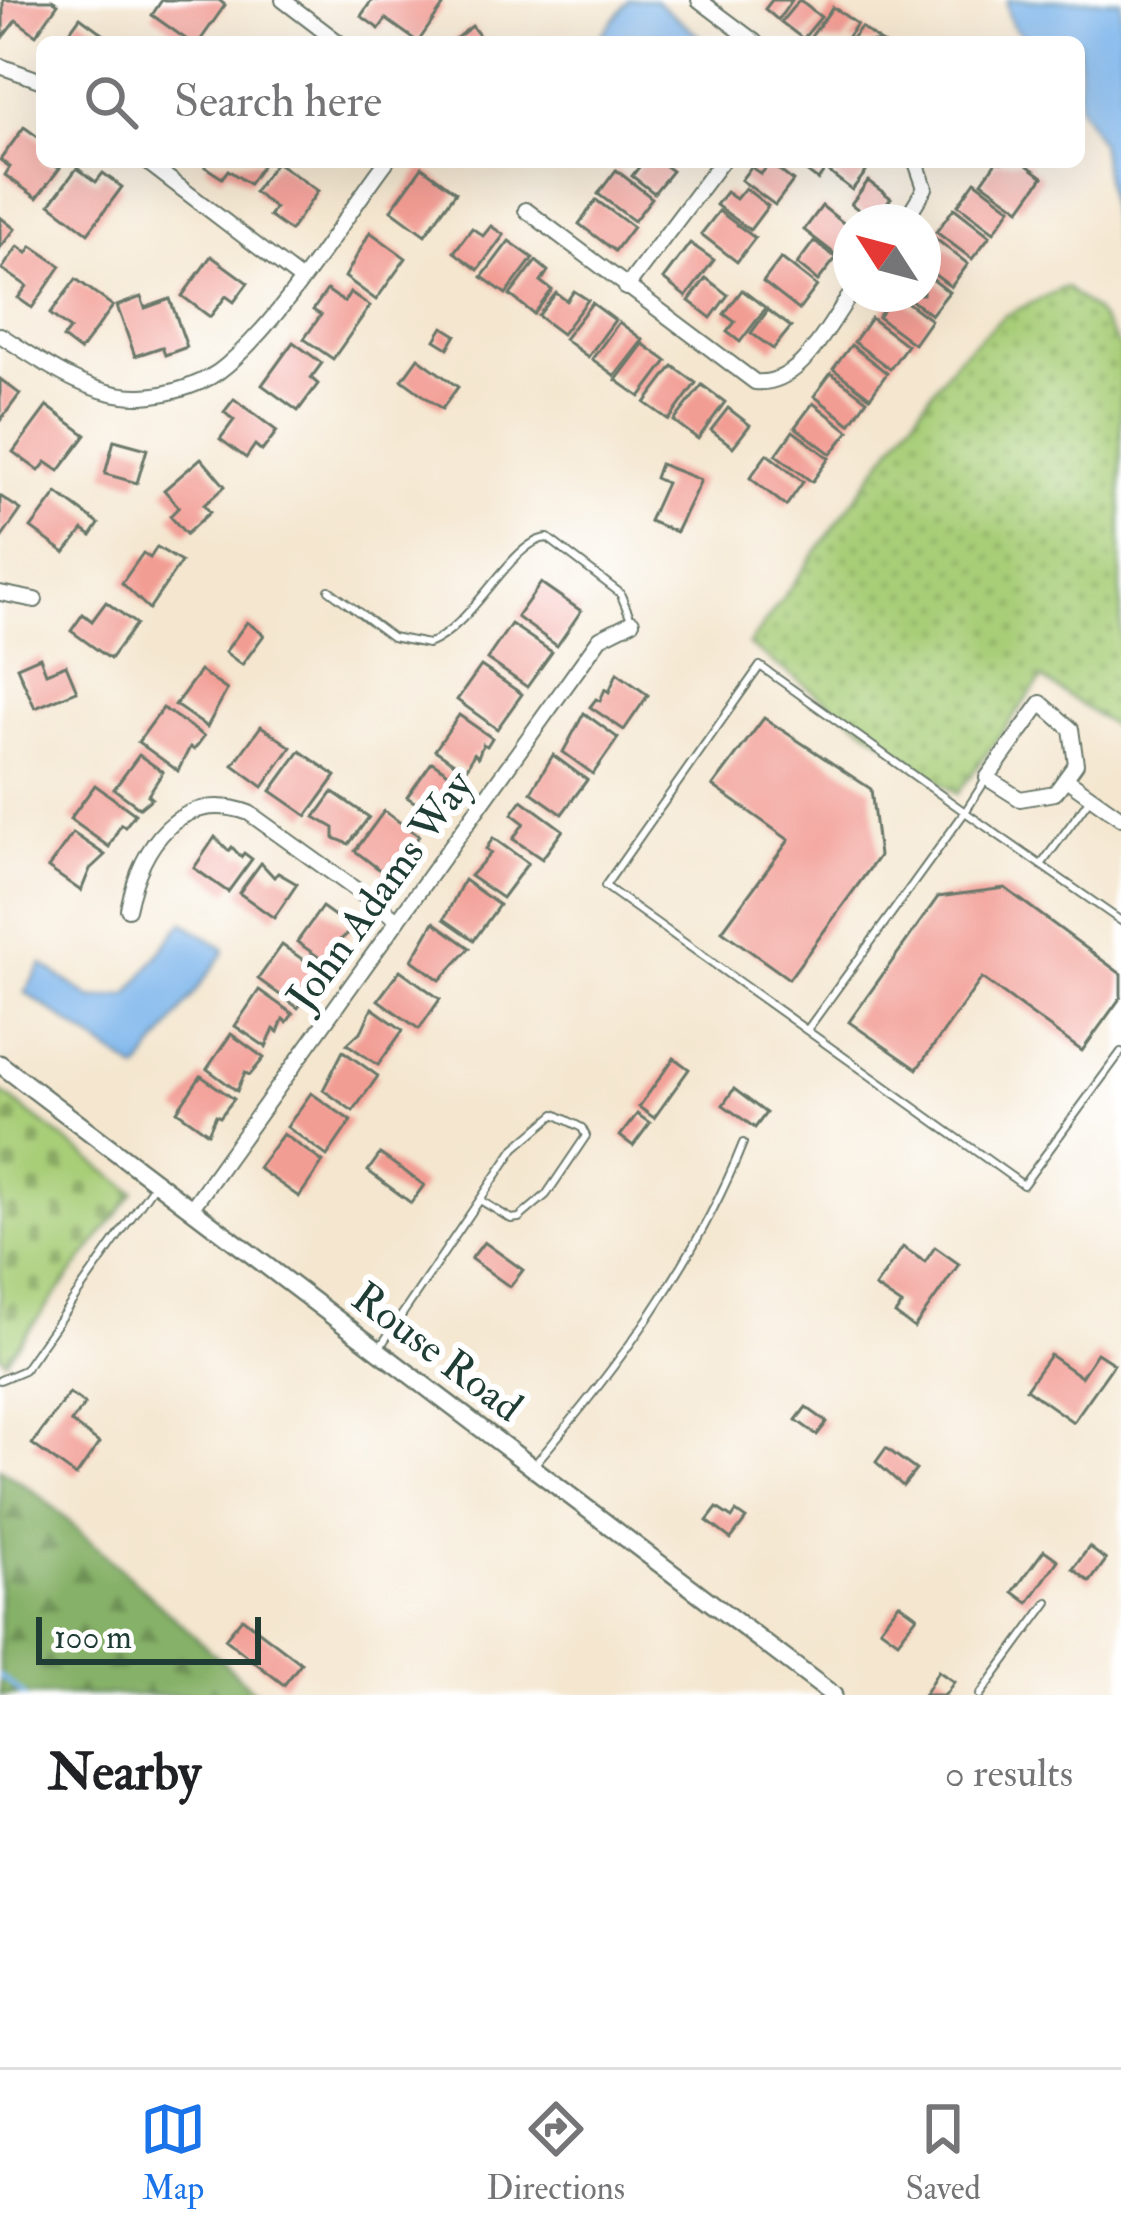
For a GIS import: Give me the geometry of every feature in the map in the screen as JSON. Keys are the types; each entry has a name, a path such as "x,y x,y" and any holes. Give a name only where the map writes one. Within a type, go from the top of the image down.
{"street":[{"path":"283,0 330,36"},
{"path":"699,0 747,36"},
{"path":"0,66 36,79"},
{"path":"155,168 299,278"},
{"path":"0,335 92,387 141,396 194,385 225,368 382,168"},
{"path":"626,288 716,168"},
{"path":"915,204 925,188 918,168"},
{"path":"526,210 740,376 775,384 792,374 838,312"},
{"path":"0,593 35,600"},
{"name":"John Adams Way","path":"191,1209 600,638 632,622"},
{"path":"1041,703 1060,715 1077,746 1069,781 1039,800 1021,799 987,778 1041,703"},
{"path":"1069,781 1121,818"},
{"path":"128,909 135,874 172,820 188,811 226,805 250,813 398,920"},
{"name":"Rouse Road","path":"0,1064 833,1695"}],"lane":[{"path":"328,590 392,637 428,644 463,624 525,545 548,538 620,593 632,622"},
{"path":"1121,921 760,666 604,886 1024,1185 1121,1052"},
{"path":"807,1030 987,778"},
{"path":"1041,865 1091,797"},
{"path":"378,1350 480,1200 538,1124 562,1114 582,1128 586,1136 569,1165 519,1218 511,1220 480,1200"},
{"path":"532,1468 657,1303 712,1218 743,1143"},
{"path":"0,1380 24,1370 156,1182"},
{"path":"980,1695 1048,1602"}],"green space":[{"path":"1065,287 1096,312 1121,349 1121,732 1042,678 957,794 749,645 955,360 1004,316"},
{"path":"0,1091 134,1192 6,1360 0,1355"},
{"path":"0,1468 43,1498 259,1695 0,1695"}],"water":[{"path":"629,0 655,0 699,36 601,36"},
{"path":"1007,0 1121,0 1121,289 1100,142 1085,116 1085,36 1024,36 1009,15"},
{"path":"183,922 224,949 223,954 138,1071 25,992 42,964 92,999 128,995"}],"building":[{"path":"3,0 58,4 36,35 16,20 3,37"},
{"path":"162,0 219,0 225,5 203,36 182,36 152,15"},
{"path":"372,0 434,0 443,6 422,36 410,36 386,19 379,29 361,16"},
{"path":"772,0 792,0 778,20 765,9"},
{"path":"799,0 821,17 805,36 781,22"},
{"path":"833,7 857,24 848,36 811,36"},
{"path":"80,17 106,36 66,36"},
{"path":"472,26 480,36 459,36"},
{"path":"24,127 36,136 36,168 60,168 37,198 5,175 10,167 0,160"},
{"path":"77,168 96,182 103,173 122,187 88,233 50,204"},
{"path":"207,168 260,168 249,184 228,170 222,178"},
{"path":"272,168 285,168 318,191 290,231 269,216 275,208 254,192"},
{"path":"421,168 456,192 425,235 391,210"},
{"path":"638,168 672,171 654,193 632,176"},
{"path":"750,168 761,174 766,168 776,168 793,181 775,205 741,180"},
{"path":"802,168 827,168 818,180"},
{"path":"834,168 869,168 852,190 830,173"},
{"path":"992,168 1031,168 1043,177 1020,209 982,182"},
{"path":"616,170 652,198 634,221 598,194"},
{"path":"868,181 891,198 886,204 851,204"},
{"path":"975,181 1011,208 994,232 958,205"},
{"path":"745,188 768,206 750,230 716,205 726,192 736,199"},
{"path":"596,200 633,227 615,251 579,224"},
{"path":"822,206 833,215 833,253 804,230"},
{"path":"954,208 990,236 972,259 941,236 941,225"},
{"path":"719,211 755,238 737,262 701,234"},
{"path":"0,217 15,229 0,248"},
{"path":"491,226 504,235 478,270 454,252 472,228 483,236"},
{"path":"370,232 406,258 376,300 345,277"},
{"path":"509,241 533,258 506,294 482,277"},
{"path":"814,241 833,256 818,281 797,264"},
{"path":"690,243 714,260 686,297 663,279"},
{"path":"941,243 968,264 951,287 941,280"},
{"path":"18,246 27,253 32,246 61,266 32,308 18,298 27,286 2,269"},
{"path":"211,256 248,283 234,302 226,296 210,317 182,296"},
{"path":"781,258 817,286 799,310 763,282"},
{"path":"536,261 548,271 541,282 552,290 534,314 510,295"},
{"path":"706,278 728,295 711,318 689,301"},
{"path":"76,279 113,306 80,351 63,338 70,329 50,314"},
{"path":"327,290 344,302 350,292 370,306 333,359 304,339 321,315 313,310"},
{"path":"742,290 766,308 740,342 727,332 735,322 724,314"},
{"path":"574,291 588,300 562,334 538,316 556,293 567,301"},
{"path":"141,297 145,308 170,299 187,347 165,355 162,347 135,356 117,306"},
{"path":"592,303 615,320 588,357 564,339"},
{"path":"768,310 791,327 773,349 751,333"},
{"path":"882,312 920,312 931,320 914,344 878,317"},
{"path":"871,318 907,345 890,369 854,342"},
{"path":"619,322 643,340 615,376 592,359"},
{"path":"443,327 456,335 448,348 435,340"},
{"path":"293,342 322,363 311,378 318,384 298,411 262,385"},
{"path":"643,344 667,361 640,397 616,380"},
{"path":"851,345 887,373 870,397 833,369"},
{"path":"418,358 458,387 442,409 402,380"},
{"path":"673,366 696,383 669,420 645,403"},
{"path":"831,373 867,400 850,424 814,396"},
{"path":"0,379 20,394 0,421"},
{"path":"702,385 725,402 698,439 674,421"},
{"path":"234,399 277,431 262,451 255,445 246,458 220,439 234,420 224,412"},
{"path":"813,403 849,431 831,454 795,427"},
{"path":"47,406 86,435 59,471 46,462 39,471 13,452"},
{"path":"728,408 750,425 733,447 711,430"},
{"path":"793,431 829,458 812,482 776,455"},
{"path":"114,440 147,449 137,483 105,474"},
{"path":"767,454 803,482 786,506 750,478"},
{"path":"201,458 225,486 204,505 210,512 186,534 170,516 179,507 164,490"},
{"path":"660,464 701,480 676,532 649,521 666,483 655,478"},
{"path":"57,493 99,524 91,536 83,530 65,553 31,528"},
{"path":"0,496 21,510 0,540"},
{"path":"157,547 181,562 149,609 122,583 143,553 150,558"},
{"path":"541,583 581,611 557,646 517,617"},
{"path":"106,602 136,624 110,659 71,631 83,614 92,621"},
{"path":"247,622 264,635 242,665 225,652"},
{"path":"511,624 552,652 527,687 487,659"},
{"path":"40,657 46,673 66,665 77,691 35,708 17,667"},
{"path":"481,666 522,694 497,729 457,700"},
{"path":"200,671 227,690 207,727 175,705"},
{"path":"617,673 648,695 624,730 590,707 596,699 600,701 605,689 609,692"},
{"path":"163,708 204,736 194,750 190,747 178,771 138,742"},
{"path":"584,713 618,738 593,774 563,752"},
{"path":"459,715 492,738 487,746 483,744 478,757 474,753 466,771 435,750"},
{"path":"764,718 871,789 879,856 789,979 722,931 789,840 713,786"},
{"path":"261,726 291,747 263,787 233,765"},
{"path":"300,751 336,776 307,816 271,791"},
{"path":"139,755 163,772 148,795 152,798 140,808 114,789"},
{"path":"553,755 587,780 562,814 531,792"},
{"path":"432,762 457,779 432,814 407,797"},
{"path":"95,785 135,814 125,827 121,824 109,847 70,819"},
{"path":"333,792 369,817 349,844 334,838 334,828 315,817"},
{"path":"522,800 563,830 542,859 513,839 524,823 512,814"},
{"path":"384,811 419,836 389,877 355,851"},
{"path":"73,833 105,855 90,869 81,891 48,868"},
{"path":"215,837 229,851 232,847 241,857 244,853 252,859 228,892 194,868"},
{"path":"493,838 528,863 502,898 470,876 491,853 486,849"},
{"path":"261,863 274,877 278,873 297,884 274,918 239,893"},
{"path":"464,880 499,905 474,940 444,919"},
{"path":"1005,888 1121,974 1121,997 1082,1051 982,978 917,1069 849,1022 938,897"},
{"path":"322,907 353,929 338,942 343,946 332,954 336,957 330,965 297,942"},
{"path":"434,922 470,948 440,980 412,960"},
{"path":"282,945 322,973 298,1008 258,979"},
{"path":"400,970 440,999 419,1029 378,1000"},
{"path":"259,990 293,1014 287,1022 283,1019 278,1032 274,1029 266,1047 235,1026"},
{"path":"372,1008 403,1030 378,1065 347,1044 362,1030"},
{"path":"231,1034 264,1058 250,1075 245,1073 237,1091 207,1069"},
{"path":"343,1051 378,1076 353,1111 323,1090"},
{"path":"674,1058 689,1069 654,1118 639,1107"},
{"path":"201,1076 234,1099 220,1117 216,1115 208,1133 177,1111"},
{"path":"734,1089 766,1113 755,1128 723,1105"},
{"path":"311,1093 351,1121 327,1156 287,1127"},
{"path":"637,1114 650,1123 633,1146 620,1136"},
{"path":"283,1134 323,1162 299,1197 258,1168"},
{"path":"380,1154 424,1185 411,1203 368,1171"},
{"path":"484,1242 523,1270 510,1287 471,1259"},
{"path":"903,1247 925,1262 935,1247 959,1264 914,1328 895,1314 902,1305 875,1287"},
{"path":"1097,1353 1114,1364 1073,1422 1026,1389 1050,1355 1081,1377"},
{"path":"69,1393 85,1404 71,1422 99,1443 76,1476 32,1444"},
{"path":"806,1407 827,1422 817,1435 796,1420"},
{"path":"886,1448 916,1470 903,1486 876,1462"},
{"path":"717,1508 732,1518 736,1512 746,1519 731,1539 707,1521"},
{"path":"1089,1547 1106,1560 1090,1582 1073,1569"},
{"path":"1044,1550 1058,1560 1028,1603 1013,1592"},
{"path":"899,1603 917,1616 898,1641 880,1628"},
{"path":"242,1618 301,1663 284,1685 225,1639"},
{"path":"938,1671 954,1682 945,1695 924,1695"}],"waterway":[{"path":"0,1676 24,1695"}]}
